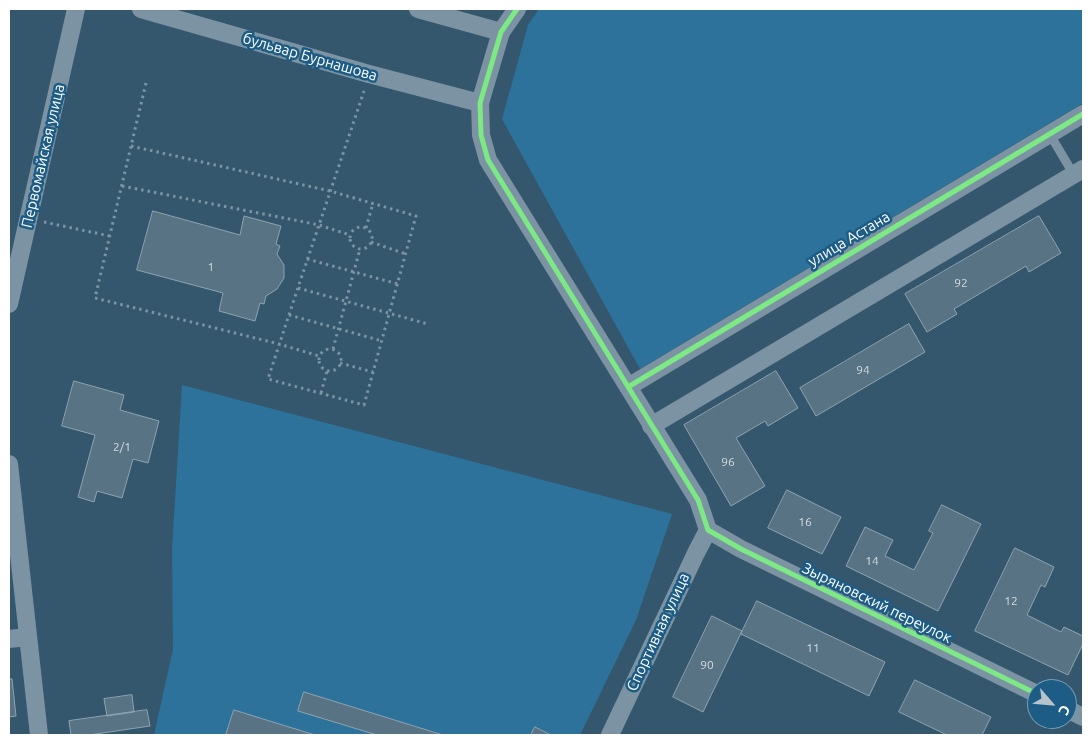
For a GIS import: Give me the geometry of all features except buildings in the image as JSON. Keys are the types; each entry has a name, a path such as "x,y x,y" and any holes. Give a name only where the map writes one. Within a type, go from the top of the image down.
{"street":[{"name":"Первомайская улица","path":"9,304 76,9"},
{"name":"бульвар Бурнашова","path":"141,9 480,103"},
{"path":"418,9 500,32"},
{"path":"517,9 500,32 480,103 481,135 488,160 698,500 708,530"},
{"name":"улица Астана","path":"628,387 1083,114"},
{"path":"651,426 1078,172"},
{"path":"9,464 39,735"},
{"name":"Зыряновский переулок","path":"708,530 741,549 1027,689"},
{"name":"Спортивная улица","path":"610,735 708,530"},
{"path":"9,640 28,636"}],"lane":[{"path":"1049,133 1078,172"}],"path":[{"path":"131,146 330,191 416,216 364,405 268,378 330,191 370,74"},
{"path":"146,83 95,298 279,344 319,356"},
{"path":"122,186 319,225 350,235"},
{"path":"366,228 373,203"},
{"path":"29,218 110,236"},
{"path":"355,228 366,228 371,232 371,242 367,248 356,248 351,244 350,235 355,228"},
{"path":"371,242 406,254"},
{"path":"332,350 360,249"},
{"path":"308,259 398,284"},
{"path":"298,288 428,324"},
{"path":"289,315 382,341"},
{"path":"324,350 332,350 339,354 340,363 335,370 327,371 320,366 318,360 324,350"},
{"path":"340,363 373,372"},
{"path":"321,394 327,371"}],"shaded area":[{"path":"539,9 1083,9 1083,103 640,369 502,119 528,25"},
{"path":"182,385 672,514 636,620 580,735 154,735 173,649 172,550"}],"cycle path":[{"path":"517,9 501,32 480,103 481,135 488,160 698,500 708,530 741,549 1027,689"},
{"path":"628,387 1083,114"}]}
